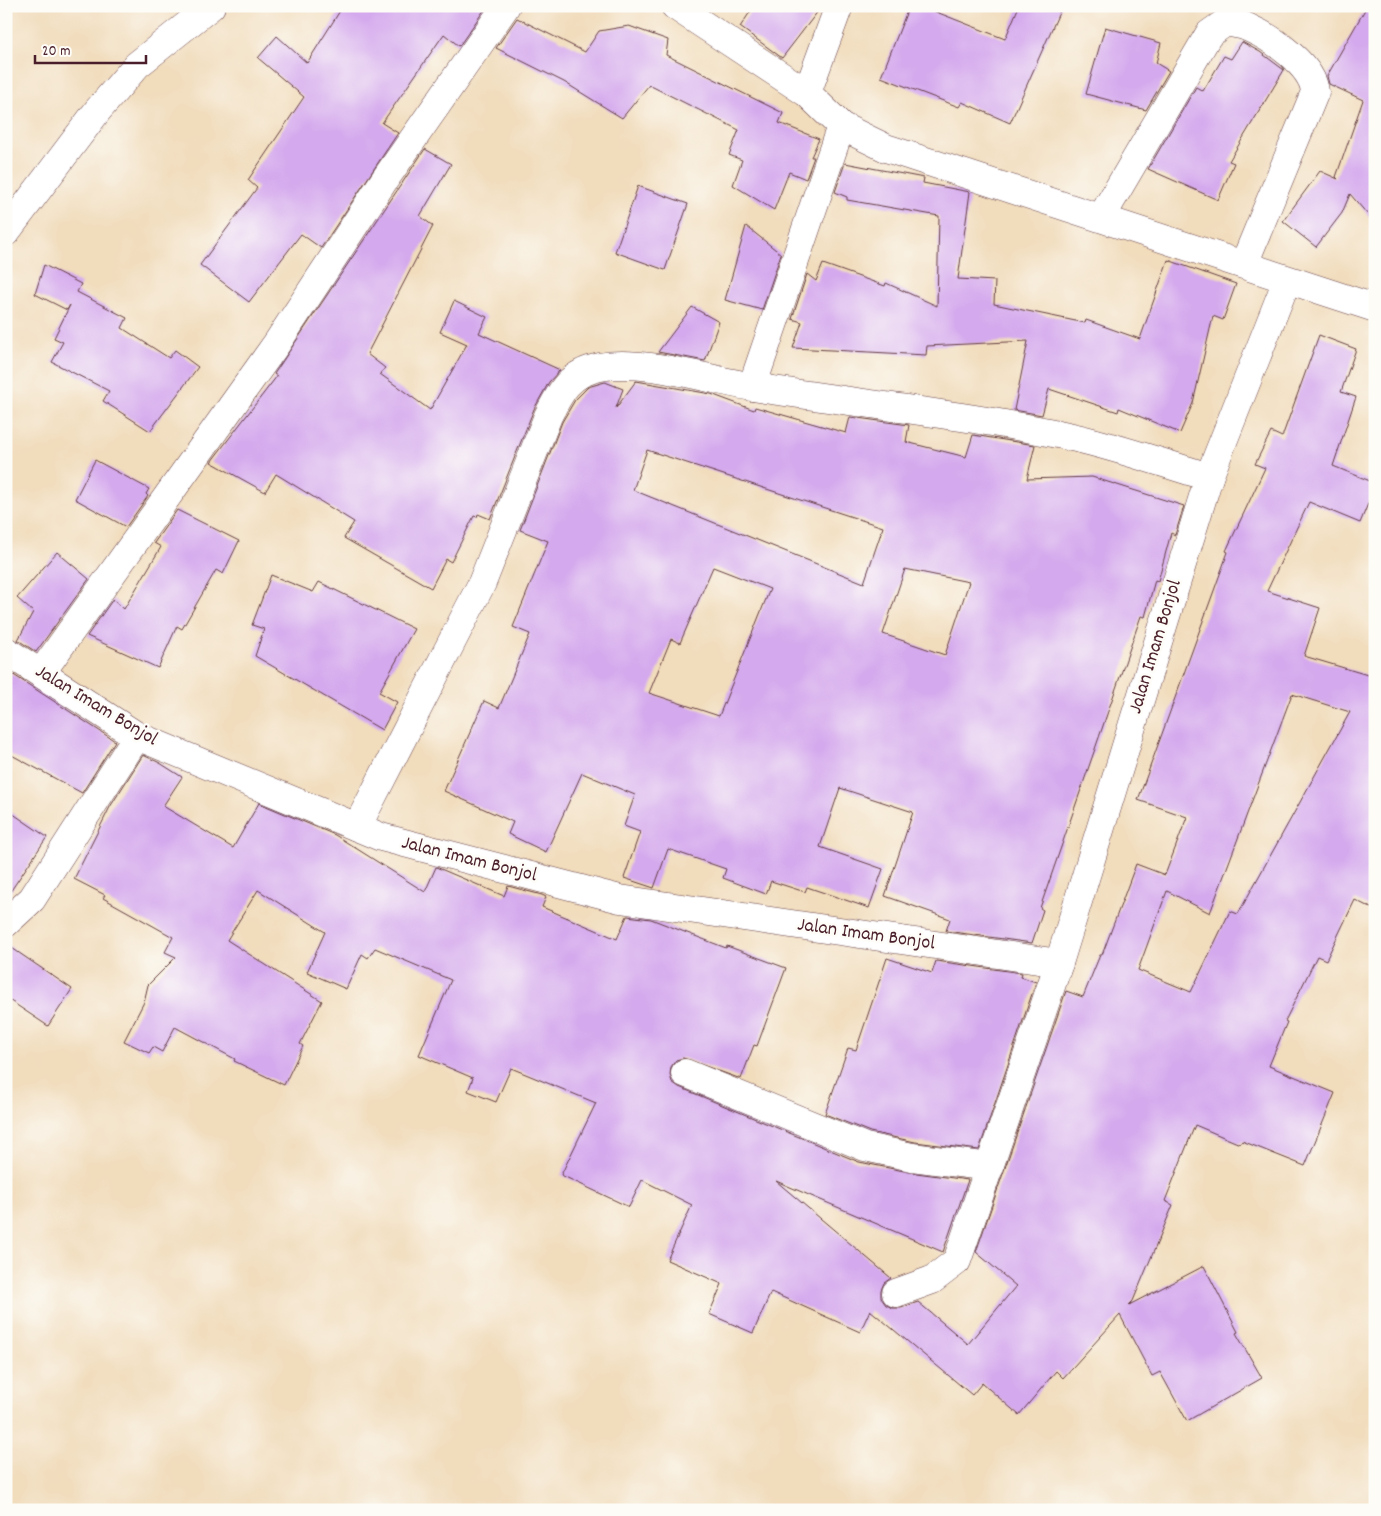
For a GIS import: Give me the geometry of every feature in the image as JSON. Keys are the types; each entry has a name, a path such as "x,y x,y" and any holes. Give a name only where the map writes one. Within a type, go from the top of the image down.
{"street":[{"path":"6,232 98,110 137,65 211,6"},
{"path":"40,673 277,343 384,182 506,6"},
{"path":"675,6 806,93 841,126 886,148 1375,308"},
{"path":"806,93 839,6"},
{"path":"1101,218 1209,34 1226,22 1248,27 1300,63 1314,82 1315,92 1244,264"},
{"path":"752,387 841,126"},
{"name":"Jalan Imam Bonjol","path":"6,651 137,736 381,838 620,899 1058,963 1209,477 1287,280"},
{"path":"357,827 482,583 548,416 559,393 577,374 601,366 633,365 752,387 901,407 1065,435 1209,477"},
{"path":"6,923 32,898 137,736"},
{"path":"896,1293 932,1280 957,1261 1058,963"},
{"path":"685,1073 866,1148 912,1157 990,1167"}],"path":[{"path":"6,1504 16,1510"}],"building":[{"path":"343,6 487,6 459,46 444,34 382,123 398,133 321,248 301,234 249,302 200,265 257,188 248,180 304,97 258,58 277,36 307,63"},
{"path":"754,6 822,6 782,58 740,27"},
{"path":"909,6 921,6 1005,39 1019,6 1062,6 1010,123 962,102 959,107 881,77"},
{"path":"1367,6 1375,6 1375,223 1350,194 1342,213 1316,247 1283,221 1320,171 1338,179 1336,177 1363,100 1329,84 1327,76"},
{"path":"517,18 585,52 599,31 629,26 668,40 666,55 783,113 779,123 819,139 811,157 814,157 806,179 789,172 774,210 733,185 742,160 729,155 739,130 649,85 622,118 564,82 496,48"},
{"path":"1105,27 1161,43 1156,63 1169,71 1146,110 1086,94"},
{"path":"1242,42 1260,52 1284,70 1229,161 1234,163 1218,200 1148,169 1196,87 1203,91 1224,56 1231,59"},
{"path":"425,149 451,164 420,216 433,226 367,354 385,368 380,374 430,410 467,344 440,332 454,301 487,317 479,333 560,370 549,382 534,409 490,519 478,514 477,517 474,516 451,562 446,559 431,588 344,538 354,522 276,474 265,492 211,462 277,376 274,374"},
{"path":"845,163 924,178 923,183 970,192 958,279 995,281 994,304 1085,323 1086,320 1140,339 1168,260 1236,284 1223,320 1213,316 1193,403 1180,433 1119,408 1118,412 1049,389 1042,415 1014,410 1028,341 927,346 926,355 793,348 802,322 792,319 807,274 816,281 823,264 885,286 886,283 937,306 939,216 847,200 847,197 835,192"},
{"path":"638,186 688,204 665,270 615,252"},
{"path":"746,226 781,254 762,310 725,300"},
{"path":"44,265 81,284 77,292 127,318 122,328 169,358 175,350 198,367 150,431 103,401 109,391 52,362 63,342 54,338 70,305 67,310 35,294"},
{"path":"692,307 719,322 705,361 658,352"},
{"path":"1319,335 1356,349 1341,392 1356,397 1333,466 1375,483 1375,487 1360,523 1309,502 1267,591 1320,608 1304,656 1371,676 1375,669 1375,910 1355,900 1326,960 1317,956 1285,1021 1287,1022 1269,1066 1335,1093 1305,1166 1242,1141 1240,1144 1195,1125 1165,1201 1173,1205 1133,1301 1129,1305 1204,1266 1238,1332 1236,1333 1262,1378 1187,1421 1160,1372 1152,1376 1120,1315 1063,1378 1056,1371 1019,1415 982,1383 972,1395 870,1310 860,1332 771,1292 753,1333 709,1314 722,1284 667,1260 692,1205 642,1180 629,1207 561,1175 596,1103 511,1068 496,1102 468,1091 473,1078 419,1055 451,980 375,948 368,958 362,954 346,989 307,972 325,932 258,890 227,940 322,1001 300,1044 303,1046 284,1085 234,1061 235,1059 175,1027 162,1052 153,1047 149,1053 124,1041 144,1002 148,985 176,957 165,952 173,937 103,898 105,895 74,879 110,807 143,755 182,777 163,806 233,848 259,803 335,835 425,892 436,867 504,896 508,886 542,895 546,897 542,907 617,939 627,916 651,919 726,948 727,946 786,968 757,1046 754,1045 741,1079 683,1058 676,1060 671,1067 670,1075 672,1082 679,1087 859,1162 909,1172 968,1180 943,1252 776,1181 891,1278 884,1283 881,1290 881,1298 886,1305 893,1308 901,1308 918,1302 968,1344 1016,1286 976,1252 1066,991 1083,997 1100,955 1102,955 1136,864 1165,875 1187,817 1138,800 1228,552 1226,551 1265,468 1255,464 1271,432 1282,437","holes":["1292,694 1350,712 1238,914 1230,911 1191,992 1138,970 1167,891 1210,913"]},
{"path":"636,381 711,394 754,410 755,407 846,433 850,417 909,425 906,442 966,457 973,435 1035,445 1027,479 1092,477 1184,506 1175,535 1171,533 1158,581 1155,580 1145,617 1141,616 1040,908 1043,910 1032,943 946,931 950,919 885,896 913,812 840,788 820,847 883,869 869,908 807,887 805,892 771,881 766,894 723,878 726,869 668,849 654,888 624,878 640,832 624,826 635,795 582,773 546,852 508,834 513,822 444,791 484,701 499,708 530,634 513,627 548,541 520,530 562,422 575,400 588,387 605,382 623,389 616,408","holes":["647,450 883,527 864,583 633,490","713,567 770,589 719,716 649,693 671,639 680,643","905,569 969,582 945,655 883,634"]},
{"path":"95,460 149,489 146,494 148,496 126,527 75,499"},
{"path":"177,510 239,541 223,574 216,570 182,629 177,626 158,668 87,636 113,599 124,609 161,547 154,543"},
{"path":"57,552 89,579 36,652 18,640 33,612 17,598"},
{"path":"271,575 313,592 319,582 414,629 379,692 397,702 382,730 255,656 264,629 252,625"},
{"path":"6,670 115,741 82,793 6,752"},
{"path":"6,809 47,837 6,898"},
{"path":"6,944 72,989 48,1026 6,998"},
{"path":"887,958 932,973 936,961 1022,973 1021,977 1036,982 979,1150 915,1142 870,1132 825,1114 848,1048 856,1050"}]}
